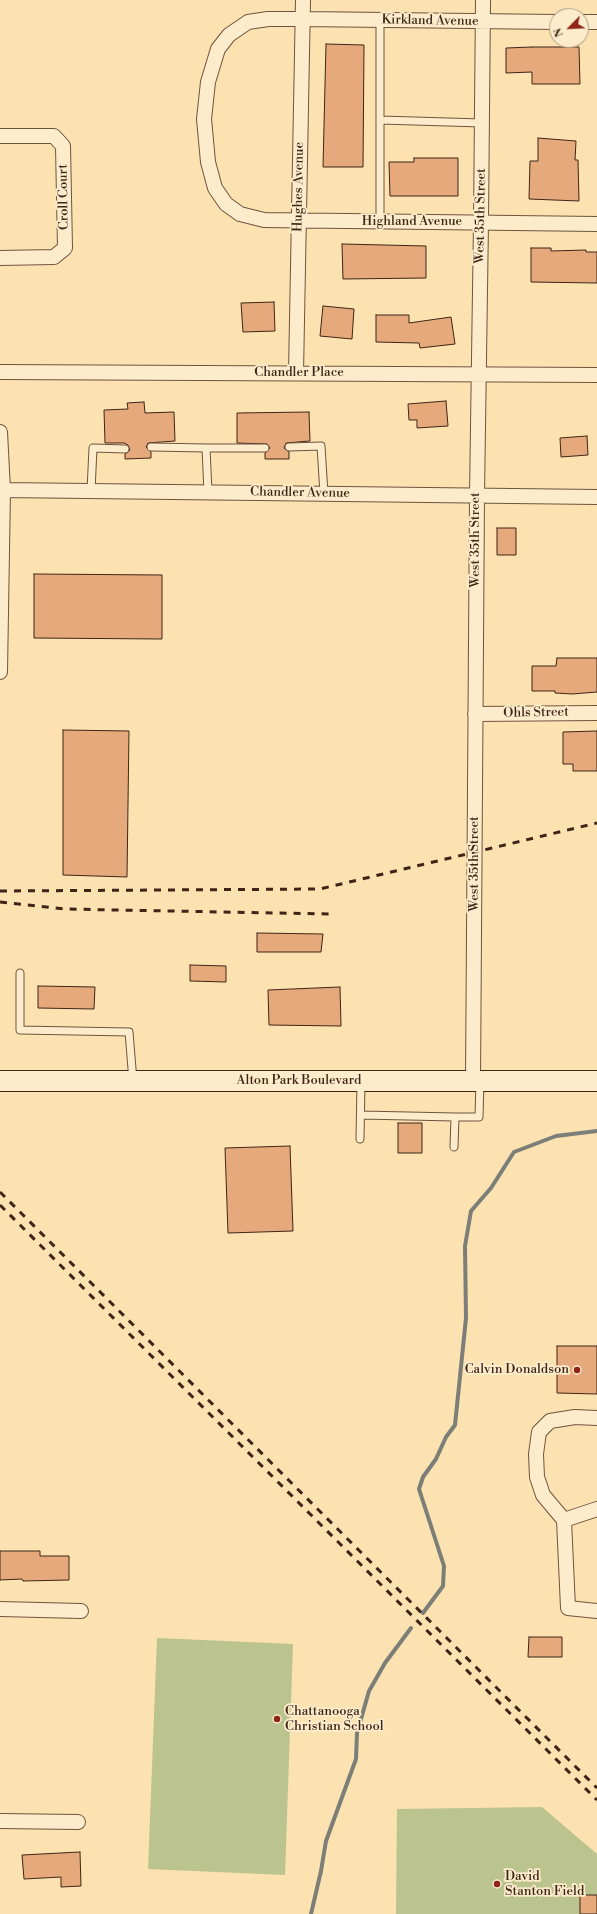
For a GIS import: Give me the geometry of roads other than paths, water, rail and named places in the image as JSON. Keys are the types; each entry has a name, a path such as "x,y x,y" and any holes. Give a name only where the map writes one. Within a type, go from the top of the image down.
{"main road":[{"name":"Alton Park Boulevard","path":"0,1081 597,1081"}],"street":[{"name":"Hughes Avenue","path":"296,373 303,0"},
{"name":"West 35th Street","path":"477,1081 475,714 476,495 479,374 483,0"},
{"name":"Kirkland Avenue","path":"299,221 264,220 240,214 226,204 216,188 208,162 204,119 208,82 218,50 229,35 248,22 268,19 549,22"},
{"name":"Croll Court","path":"0,136 54,136 64,146 65,248 54,257 0,258"},
{"name":"Highland Avenue","path":"299,221 597,224"},
{"name":"Chandler Place","path":"0,372 597,375"},
{"path":"0,432 3,490 1,538 0,672"},
{"name":"Chandler Avenue","path":"3,490 597,497"},
{"name":"Ohls Street","path":"475,714 597,713"},
{"path":"597,1418 575,1417 550,1421 539,1432 536,1454 537,1477 543,1495 564,1520 568,1608 597,1611"},
{"path":"564,1520 597,1509"},
{"path":"0,1609 81,1611"},
{"path":"0,1821 78,1822"}],"lane":[{"path":"380,20 380,222"},
{"path":"380,120 482,123"},
{"path":"289,447 321,446 324,494"},
{"path":"91,491 93,448 125,449"},
{"path":"151,448 265,448"},
{"path":"206,448 208,492"},
{"path":"20,973 20,1030 129,1032 133,1081"},
{"path":"361,1115 455,1118 479,1117 477,1081"},
{"path":"360,1139 361,1082"},
{"path":"454,1147 455,1118"}],"waterway":[{"path":"423,1613 443,1586 444,1566 419,1489 423,1477 436,1459 446,1437 455,1425 466,1318 465,1246 471,1211 491,1188 514,1152 556,1136 597,1131"},
{"path":"311,1914 326,1841 356,1759 357,1733 369,1691 385,1663 411,1628"}],"railway":[{"path":"0,891 320,889 597,823"},
{"path":"0,902 64,909 329,914"},
{"path":"0,1192 597,1788"},
{"path":"0,1205 597,1800"}],"place":[{"name":"Calvin Donaldson","path":"577,1370"},
{"name":"Chattanooga Christian School","path":"277,1719"},
{"name":"David Stanton Field","path":"497,1884"}]}
